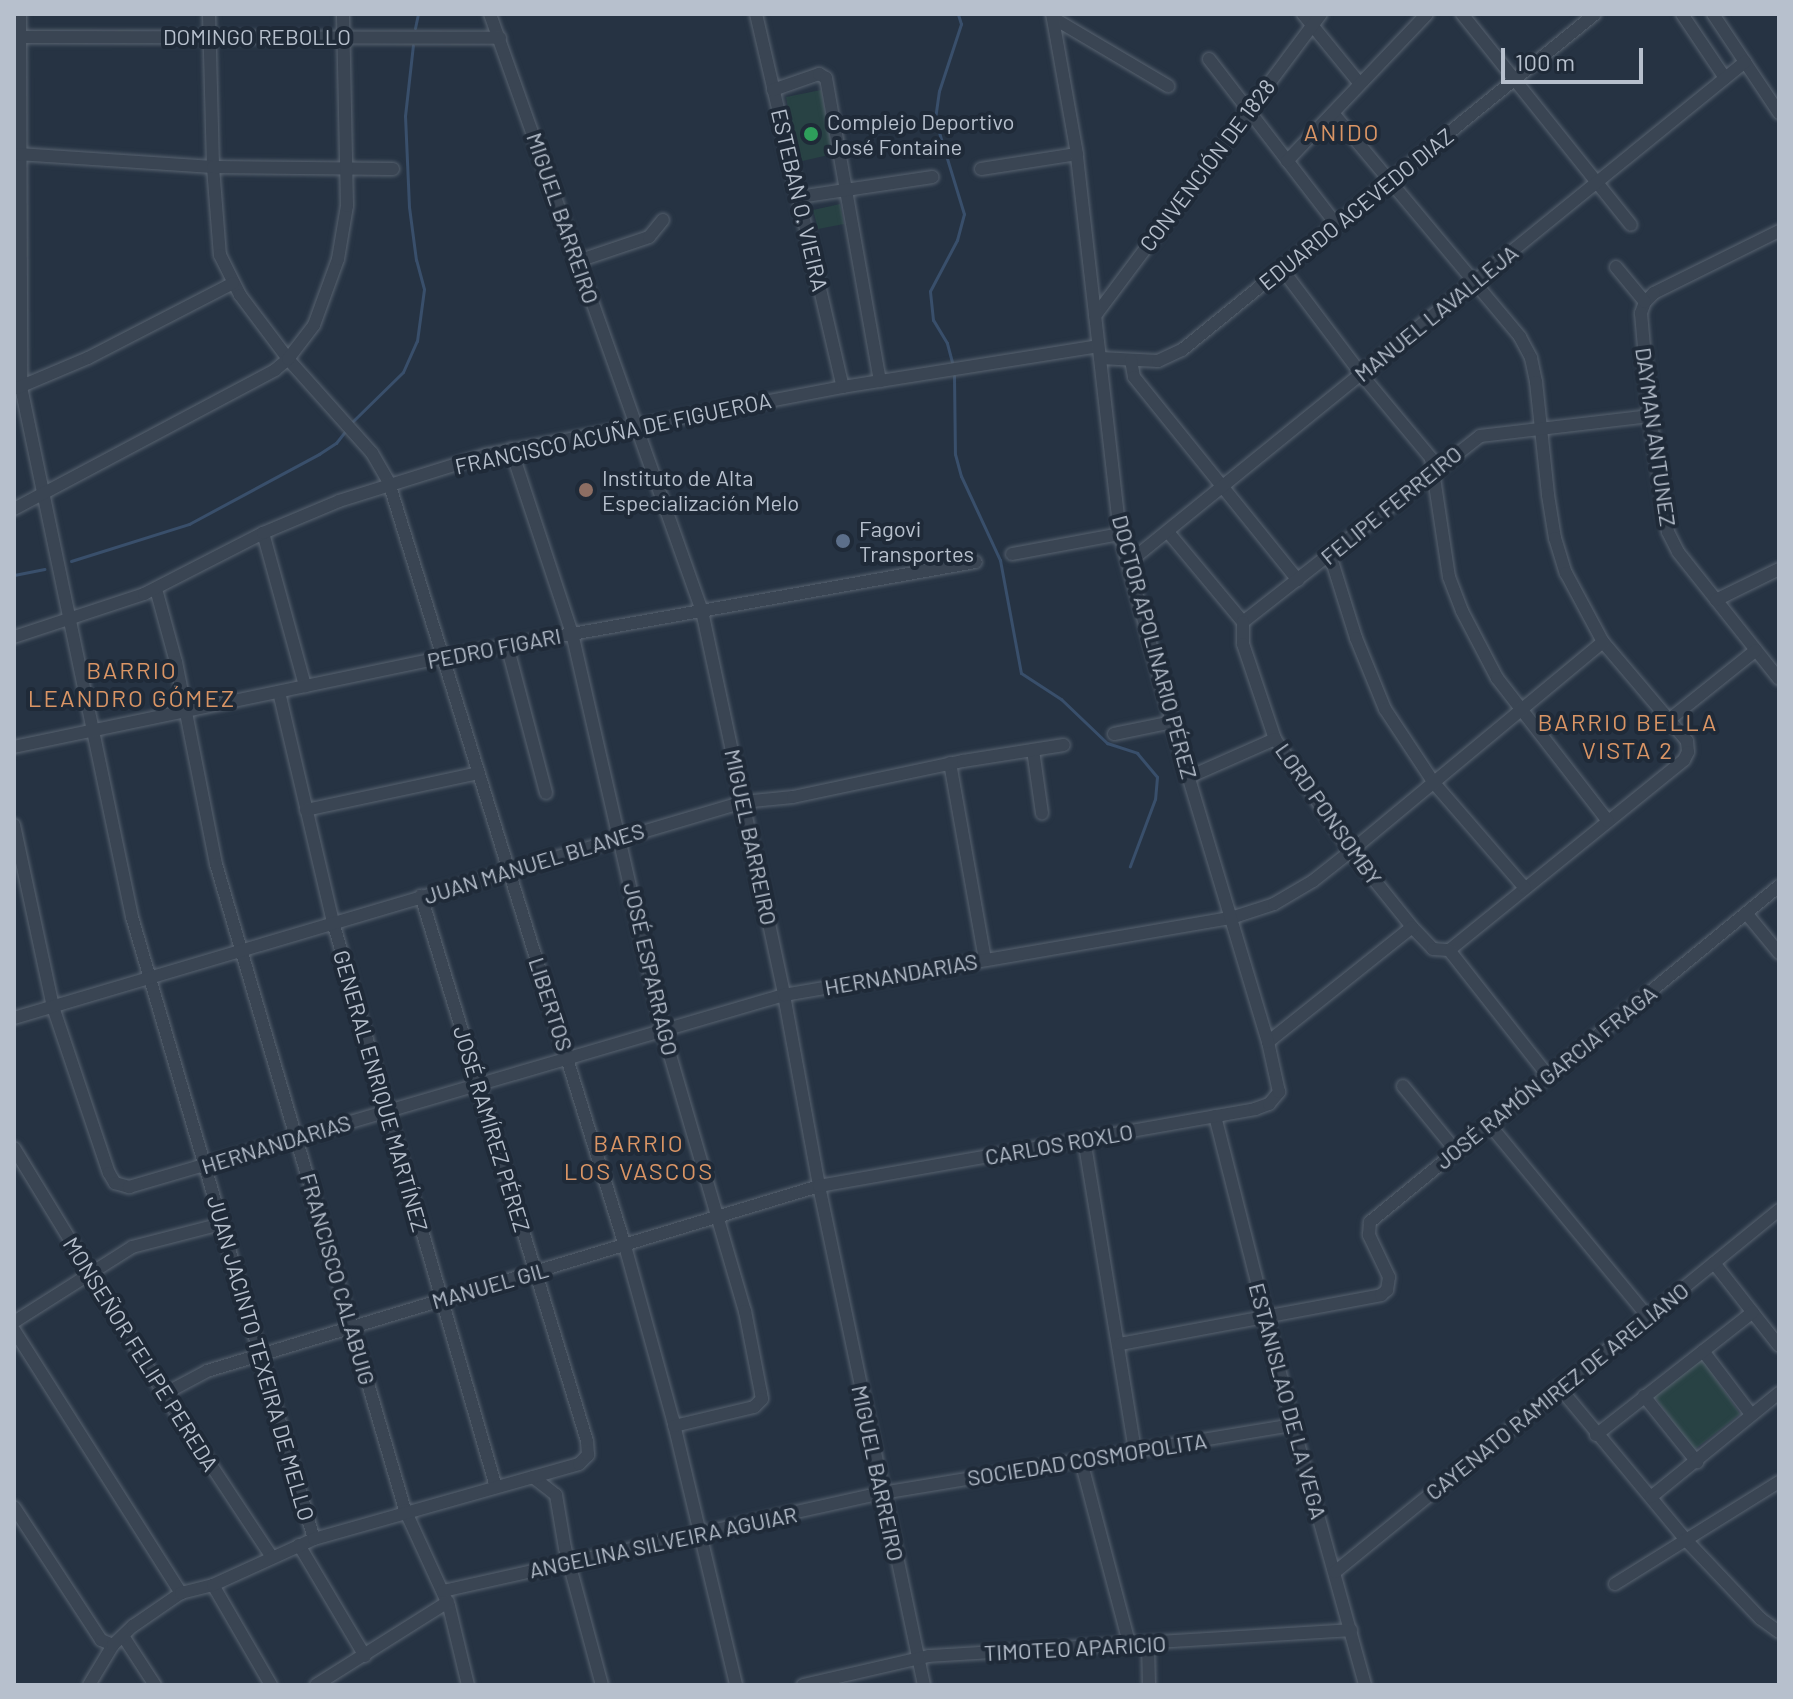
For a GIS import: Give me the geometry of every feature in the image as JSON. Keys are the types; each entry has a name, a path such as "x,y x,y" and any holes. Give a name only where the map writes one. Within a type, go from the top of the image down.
{"street":[{"name":"JUAN JACINTO TEXEIRA DE MELLO","path":"20,14 17,37 20,77 18,388 132,917 314,1539"},
{"name":"LIBERTOS","path":"209,14 218,247 233,283 288,359 362,440 389,483 625,1246 674,1426 736,1685"},
{"path":"14,509 288,359 314,325 325,301 343,233 347,168 343,14"},
{"name":"MIGUEL BARREIRO","path":"490,14 702,611 784,995 819,1186 924,1685"},
{"name":"ESTEBAN O. VIEIRA","path":"756,14 843,387"},
{"path":"1056,19 1074,14"},
{"path":"1303,14 1360,84"},
{"name":"CONVENCIÓN DE 1828","path":"1095,316 1321,14"},
{"path":"1287,161 1427,14"},
{"path":"1462,14 1631,225"},
{"name":"EDUARDO ACEVEDO DIAZ","path":"1099,352 1131,360 1168,359 1595,14"},
{"path":"1682,14 1725,78"},
{"path":"1713,14 1779,113"},
{"path":"1056,19 1168,86"},
{"name":"DOCTOR APOLINARIO PÉREZ","path":"1056,19 1077,154 1120,534 1278,1080"},
{"name":"DOMINGO REBOLLO","path":"17,37 500,38"},
{"path":"1209,59 1336,224"},
{"name":"MANUEL LAVALLEJA","path":"1128,563 1745,62"},
{"path":"773,90 823,75 847,190 880,381"},
{"path":"1333,113 1520,337 1531,358 1555,538 1566,573 1603,642 1687,741 1688,752 1684,760 1449,950 1548,1076"},
{"path":"18,154 213,167 393,169"},
{"path":"981,169 1077,154"},
{"path":"799,197 933,177"},
{"path":"578,261 649,237 663,220"},
{"path":"1616,267 1645,302 1654,293 1779,231"},
{"path":"1282,269 1361,374 1431,458 1449,577 1479,646 1521,710 1608,821"},
{"path":"18,388 88,358 233,283"},
{"name":"DAYMAN ANTUNEZ","path":"1645,302 1641,327 1650,416 1668,532 1678,552 1779,679"},
{"name":"FRANCISCO ACUÑA DE FIGUEROA","path":"14,637 156,589 263,533 389,483 511,449 843,387 1099,352"},
{"path":"1131,360 1134,377 1298,580"},
{"name":"FELIPE FERREIRO","path":"1243,622 1434,469 1480,436 1650,416"},
{"name":"JOSÉ ESPARRAGO","path":"511,449 572,633 663,1031 745,1311 762,1399 754,1407 674,1426"},
{"path":"1168,532 1243,622"},
{"path":"263,533 305,686"},
{"path":"1012,554 1120,534"},
{"path":"1330,555 1356,638 1385,709 1434,783 1525,888"},
{"name":"PEDRO FIGARI","path":"14,747 443,657 976,562"},
{"path":"1716,600 1779,569"},
{"name":"FRANCISCO CALABUIG","path":"156,589 187,711 216,864 299,1138 349,1327 405,1510 446,1596 468,1685"},
{"name":"LORD PONSOMBY","path":"1243,622 1243,644 1275,739 1351,851 1412,927 1433,949 1449,950"},
{"name":"HERNANDARIAS","path":"53,1007 109,1173 115,1183 129,1187 477,1082 784,995 1231,918 1293,895 1351,851 1603,642"},
{"path":"507,645 546,793"},
{"path":"1670,719 1756,650"},
{"name":"GENERAL ENRIQUE MARTÍNEZ","path":"279,692 333,922 496,1487"},
{"path":"1114,734 1172,722"},
{"path":"1189,777 1275,739"},
{"name":"JUAN MANUEL BLANES","path":"14,1018 743,802 830,790 950,763 1064,745"},
{"path":"1033,750 1042,813"},
{"path":"950,763 985,959"},
{"path":"306,810 478,773"},
{"path":"14,825 53,1007"},
{"name":"JOSÉ RAMÓN GARCIA FRAGA","path":"1265,1320 1373,1298 1387,1290 1389,1277 1369,1235 1370,1222 1779,886"},
{"name":"JOSÉ RAMÍREZ PÉREZ","path":"421,896 587,1441 588,1455 579,1464 533,1477"},
{"path":"1746,913 1779,953"},
{"path":"1268,1042 1412,927"},
{"name":"CARLOS ROXLO","path":"819,1186 1269,1104 1279,1092 1278,1080"},
{"path":"1403,1086 1456,1151"},
{"name":"ESTANISLAO DE LA VEGA","path":"1215,1116 1265,1320 1365,1685"},
{"path":"1489,1124 1648,1317"},
{"path":"1084,1139 1120,1344 1135,1452"},
{"name":"MONSEÑOR FELIPE PEREDA","path":"14,1148 164,1394 272,1557"},
{"name":"MANUEL GIL","path":"164,1394 193,1376 819,1186"},
{"name":"CAYENATO RAMIREZ DE ARELIANO","path":"1335,1572 1779,1210"},
{"path":"14,1322 132,1247 221,1224"},
{"path":"1714,1263 1779,1346"},
{"path":"1596,1435 1753,1312"},
{"path":"1120,1344 1265,1320"},
{"path":"14,1330 181,1593"},
{"path":"1703,1351 1750,1413"},
{"path":"1559,1387 1685,1539 1761,1619 1779,1632"},
{"path":"1651,1497 1697,1462 1750,1413 1779,1393"},
{"path":"1644,1396 1697,1462"},
{"name":"SOCIEDAD COSMOPOLITA","path":"882,1493 1293,1425"},
{"path":"1081,1461 1130,1646"},
{"path":"89,1685 113,1645 181,1593 213,1585 314,1539 405,1510 533,1477 556,1495 565,1548 571,1561 602,1685"},
{"path":"1615,1584 1779,1482"},
{"name":"ANGELINA SILVEIRA AGUIAR","path":"316,1685 336,1679 446,1596 571,1561 882,1493"},
{"path":"14,1507 101,1640 113,1645"},
{"path":"299,1545 365,1656"},
{"path":"213,1585 271,1685"},
{"name":"TIMOTEO APARICIO","path":"803,1685 918,1658 1351,1630"},
{"path":"123,1636 155,1685"},
{"path":"1148,1645 1149,1685"}],"green space":[{"name":"Complejo Deportivo José Fontaine","path":"821,90 833,154 798,162 786,97"},
{"path":"840,204 844,224 818,229 813,210"},
{"path":"1702,1359 1740,1414 1694,1450 1654,1396"}],"waterway":[{"path":"415,28 418,14"},
{"path":"952,362 947,343 933,320 930,291 957,240 964,214 935,119 939,91 961,24 958,14"},
{"path":"353,421 403,372 417,341 424,289 416,260 409,207 405,116 413,45"},
{"path":"954,376 955,454 961,476 1000,560 1021,673 1061,699 1107,743 1137,753 1157,777 1155,799 1130,866"},
{"path":"71,561 189,524 319,454 336,443 346,430"},
{"path":"14,575 44,569"}],"place":[{"name":"Complejo Deportivo José Fontaine","path":"811,134"},
{"name":"Instituto de Alta Especialización Melo","path":"586,490"},
{"name":"Fagovi Transportes","path":"843,541"}],"district":[{"name":"ANIDO","path":"1342,132"},
{"name":"BARRIO LEANDRO GÓMEZ","path":"132,684"},
{"name":"BARRIO BELLA VISTA 2","path":"1628,736"},
{"name":"BARRIO LOS VASCOS","path":"639,1157"}]}
